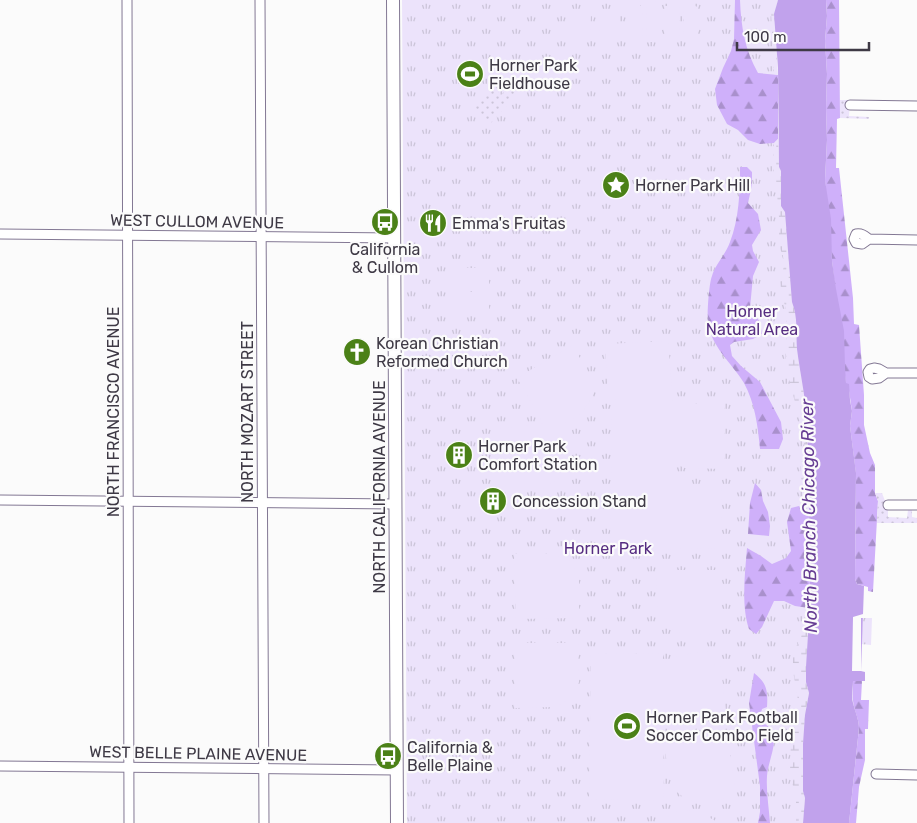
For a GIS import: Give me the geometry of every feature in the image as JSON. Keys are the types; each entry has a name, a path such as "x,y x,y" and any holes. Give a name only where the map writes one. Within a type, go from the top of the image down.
{"street":[{"name":"NORTH FRANCISCO AVENUE","path":"127,0 129,823"},
{"name":"NORTH MOZART STREET","path":"260,0 264,823"},
{"name":"NORTH CALIFORNIA AVENUE","path":"393,0 397,823"},
{"path":"850,106 917,106"},
{"name":"WEST CULLOM AVENUE","path":"0,234 394,238"},
{"path":"869,239 917,240"},
{"path":"886,373 917,374"},
{"path":"0,500 395,504"},
{"path":"888,505 917,505"},
{"name":"WEST BELLE PLAINE AVENUE","path":"0,766 396,770"},
{"path":"876,774 917,775"}],"green space":[{"name":"Horner Park","path":"402,0 778,0 776,5 779,167 781,171 807,419 811,545 803,823 407,823"},
{"path":"735,0 740,0 744,38 758,73 778,75 778,139 774,143 760,144 748,140 738,130 727,124 717,105 715,89 734,39"},
{"path":"774,0 778,0 774,14 778,75 774,74 771,11"},
{"path":"826,0 839,0 840,118 837,119 836,168 839,168 854,324 859,325 864,425 870,453 875,465 875,493 878,501 873,592 868,591 868,587 857,584 855,579 856,474 850,426 852,411 848,384 846,384 825,180 827,140"},
{"path":"631,1 640,2 640,6 643,6 642,37 639,37 639,42 631,42 631,37 628,37 628,6 631,6"},
{"path":"650,1 658,2 658,6 661,6 661,37 658,38 658,42 650,42 650,38 646,37 647,6 650,6"},
{"path":"669,2 677,2 677,6 680,6 679,37 676,38 676,42 668,42 668,38 665,37 665,6 669,6"},
{"path":"687,2 695,2 695,6 698,7 698,38 695,38 695,42 687,42 687,38 683,38 684,6 687,6"},
{"path":"570,10 591,10 590,40 570,40"},
{"path":"600,10 620,10 620,40 599,40"},
{"path":"495,84 500,89 498,92 501,95 509,87 517,95 489,125 472,108"},
{"path":"840,100 850,100 849,116 869,117 869,119 840,118"},
{"path":"778,139 779,167 781,171 781,206 785,212 792,302 796,319 797,349 807,419 809,516 806,512 804,490 800,479 805,448 786,368 786,309 780,282 784,266 779,246 779,217 773,167 774,143"},
{"name":"Horner Natural Area","path":"740,167 747,167 752,172 752,185 748,203 758,214 761,230 752,245 759,262 753,276 750,308 760,322 762,334 753,339 734,342 730,345 732,356 760,382 781,422 783,439 779,449 760,449 755,415 748,391 717,346 708,321 713,272 728,246 737,215"},
{"path":"450,268 489,268 489,288 450,288"},
{"path":"450,292 489,292 489,312 450,312"},
{"path":"668,341 673,403 724,404 724,469 685,468 676,464 676,487 683,484 722,484 721,549 610,549 612,402 622,402 615,399 607,383 605,344"},
{"path":"572,345 592,378 592,397 582,413 563,424 567,460 561,477 544,488 506,492 499,429 543,423 517,378"},
{"path":"755,483 761,490 768,512 769,536 748,534 750,503"},
{"path":"875,493 882,493 885,509 888,509 888,517 907,518 908,510 912,510 912,517 917,518 917,523 877,523 878,501"},
{"path":"799,506 809,516 811,531 809,608 795,606 784,601 774,601 762,627 756,634 749,629 745,610 744,589 747,548 772,564 786,558 791,551 787,522 791,508"},
{"path":"514,554 553,554 571,561 579,579 579,618 516,619"},
{"path":"657,570 721,570 721,634 686,634 672,629 665,623 660,616 658,608"},
{"path":"807,607 809,608 806,682 809,693 803,744 803,791 805,798 803,823 796,823 796,799 790,773 791,740 799,706 793,671 793,653 801,637"},
{"path":"863,618 872,618 871,645 861,644"},
{"path":"515,643 578,643 579,682 571,699 554,707 515,708"},
{"name":"Horner Park Football Soccer Combo Field","path":"719,650 726,714 663,722 664,801 589,799 591,653 663,654 663,667 667,662 680,656"},
{"path":"754,673 762,680 767,692 767,707 762,709 759,720 771,729 774,737 767,776 770,823 758,823 760,786 749,703"},
{"path":"853,681 862,681 861,700 869,700 868,729 865,729 865,760 859,787 856,823 849,823 859,728 853,701"},
{"path":"727,733 736,797 697,802 679,794 670,779 664,742"},
{"path":"679,810 698,811 719,823 662,823 663,820"}],"water":[{"name":"North Branch Chicago River","path":"778,0 826,0 827,140 825,180 831,219 832,261 844,331 846,383 849,384 852,411 850,426 856,473 855,579 857,584 864,586 861,671 865,672 865,681 853,681 852,700 859,728 849,823 803,823 805,798 803,791 803,744 809,693 806,682 806,667 811,545 809,450 806,410 797,349 796,319 792,302 785,212 781,206 778,68 774,14"}],"pier":[{"path":"863,614 863,618 861,618 861,671 852,671 853,617"}],"place":[{"name":"Horner Park Fieldhouse","path":"470,74"},
{"name":"Horner Park Hill","path":"616,185"},
{"name":"California & Cullom","path":"385,222"},
{"name":"Emma's Fruitas","path":"433,223"},
{"name":"Korean Christian Reformed Church","path":"357,352"},
{"name":"Horner Park Comfort Station","path":"459,455"},
{"name":"Concession Stand","path":"493,501"},
{"name":"Horner Park Football Soccer Combo Field","path":"627,726"},
{"name":"California & Belle Plaine","path":"388,756"}]}
